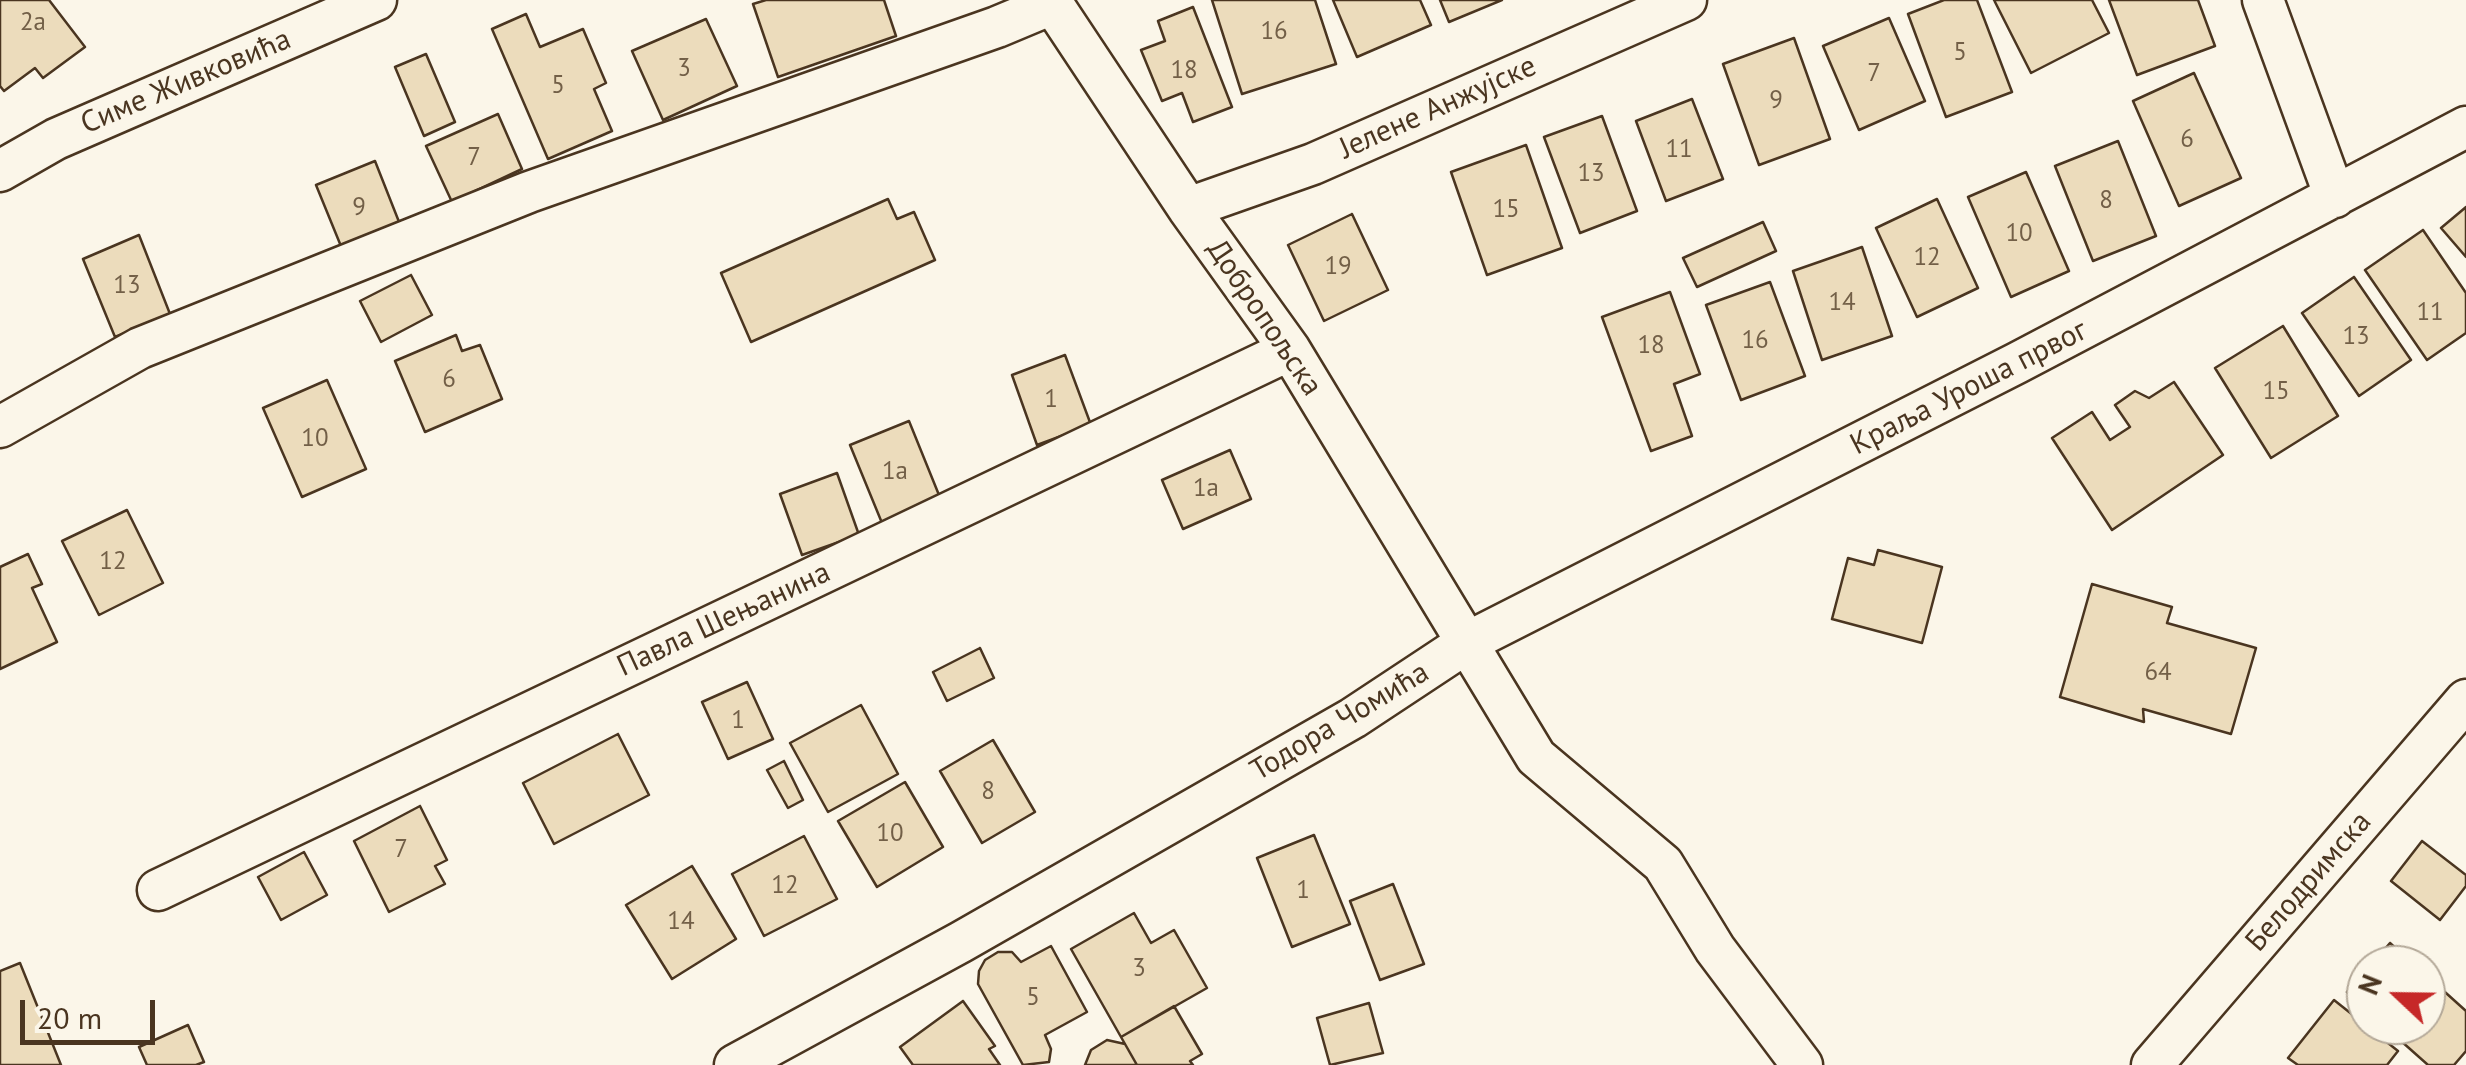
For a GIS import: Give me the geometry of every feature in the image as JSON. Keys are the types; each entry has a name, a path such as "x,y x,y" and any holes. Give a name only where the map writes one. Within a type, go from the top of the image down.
{"street":[{"name":"Симе Живковића","path":"0,172 56,139 376,0"},
{"name":"Јелене Анжујске","path":"1188,208 1313,164 1686,0"},
{"path":"2263,0 2336,197"},
{"name":"Добропољска","path":"1051,2 1188,208 1290,350 1468,642"},
{"path":"0,428 140,348 492,206 997,27 1051,2"},
{"name":"Краља Уроша првог","path":"1468,642 2466,127"},
{"name":"Павла Шењанина","path":"158,890 1290,350"},
{"path":"1468,642 1536,757 1663,864 1715,949 1802,1065"},
{"name":"Тодора Чомића","path":"735,1065 962,942 1354,718 1468,642"},
{"name":"Белодримска","path":"2152,1065 2466,700"}],"building":[{"path":"0,0 49,0 85,47 43,78 35,68 4,91 0,86"},
{"path":"766,0 884,0 896,36 778,77 753,4"},
{"path":"1212,0 1315,0 1336,64 1242,94"},
{"path":"1333,0 1420,0 1431,25 1357,57"},
{"path":"1440,0 1502,0 1449,22"},
{"path":"1944,0 1977,0 2012,92 1946,117 1908,14"},
{"path":"1994,0 2092,0 2109,33 2031,73"},
{"path":"2109,0 2198,0 2215,46 2137,75"},
{"path":"1193,7 1232,107 1193,122 1182,93 1162,101 1141,50 1165,41 1158,21"},
{"path":"526,14 540,47 583,29 606,83 594,89 612,131 548,159 492,29"},
{"path":"1889,18 1925,101 1859,130 1823,46"},
{"path":"706,19 737,86 663,120 632,51"},
{"path":"1794,38 1830,139 1759,165 1723,64"},
{"path":"426,54 455,122 424,136 395,67"},
{"path":"2194,73 2241,178 2179,206 2133,101"},
{"path":"1692,99 1723,179 1666,201 1636,121"},
{"path":"498,114 522,169 452,202 426,146"},
{"path":"1602,116 1637,211 1580,233 1544,137"},
{"path":"2118,141 2156,236 2093,261 2055,166"},
{"path":"1526,145 1562,248 1487,275 1451,172"},
{"path":"375,161 403,232 345,256 316,185"},
{"path":"2026,172 2069,271 2011,297 1968,197"},
{"path":"888,199 897,219 914,212 935,260 751,342 721,273"},
{"path":"1937,199 1978,288 1917,317 1876,228"},
{"path":"2466,207 2466,257 2441,228"},
{"path":"1352,214 1388,290 1324,321 1288,245"},
{"path":"1763,222 1776,251 1697,287 1683,258"},
{"path":"2423,230 2466,293 2466,333 2427,360 2365,270"},
{"path":"139,235 170,314 115,337 83,259"},
{"path":"1862,247 1892,336 1822,360 1793,271"},
{"path":"411,275 432,315 381,342 360,301"},
{"path":"2354,277 2411,360 2359,396 2302,313"},
{"path":"1770,282 1805,376 1741,400 1706,305"},
{"path":"1670,292 1700,374 1674,384 1692,436 1651,451 1602,317"},
{"path":"2283,326 2338,416 2271,458 2215,368"},
{"path":"456,335 462,351 480,345 502,399 425,432 395,361"},
{"path":"1065,355 1091,425 1037,445 1012,375"},
{"path":"327,380 366,469 302,497 263,408"},
{"path":"2174,382 2223,455 2112,530 2052,438 2092,412 2110,440 2130,427 2115,405 2135,391 2149,398"},
{"path":"909,421 941,500 882,523 850,445"},
{"path":"1230,450 1251,499 1183,529 1162,480"},
{"path":"837,473 859,535 802,555 780,494"},
{"path":"127,510 163,583 99,615 62,541"},
{"path":"1878,550 1942,567 1922,643 1832,619 1848,558 1874,565"},
{"path":"28,554 42,584 32,588 57,642 0,669 0,567"},
{"path":"2092,584 2172,607 2167,623 2256,648 2231,734 2143,709 2144,722 2060,697"},
{"path":"980,648 994,678 947,701 933,672"},
{"path":"747,682 773,739 728,759 702,702"},
{"path":"861,705 898,774 828,812 790,743"},
{"path":"618,734 649,795 554,844 523,783"},
{"path":"993,740 1035,812 982,843 940,771"},
{"path":"784,761 803,800 788,808 767,770"},
{"path":"905,782 943,847 877,887 838,821"},
{"path":"420,806 447,860 435,866 445,884 389,912 354,841"},
{"path":"1314,835 1350,924 1292,947 1257,858"},
{"path":"804,836 837,899 764,936 732,874"},
{"path":"2422,841 2466,875 2466,886 2440,920 2391,881"},
{"path":"304,852 327,895 281,920 258,877"},
{"path":"692,866 736,939 672,979 626,905"},
{"path":"1393,884 1424,964 1380,980 1350,901"},
{"path":"1134,913 1151,943 1174,930 1207,988 1121,1037 1071,949"},
{"path":"1051,946 1087,1012 1045,1035 1051,1049 1049,1062 1023,1065 978,984 979,971 985,960 998,952 1012,952 1021,962"},
{"path":"20,963 61,1065 0,1065 0,971"},
{"path":"2446,993 2466,1011 2466,1051 2454,1065 2428,1065 2406,1045 2446,1045"},
{"path":"2334,1000 2346,1010 2346,1045 2390,1045 2398,1051 2387,1065 2298,1065 2288,1058"},
{"path":"963,1001 995,1046 989,1049 1000,1065 913,1065 900,1047"},
{"path":"1369,1003 1383,1053 1330,1065 1317,1018"},
{"path":"1174,1006 1202,1054 1190,1061 1193,1065 1137,1065 1121,1037"},
{"path":"188,1025 204,1062 147,1065 139,1047"},
{"path":"1107,1040 1125,1044 1137,1065 1085,1065 1091,1050"}]}
